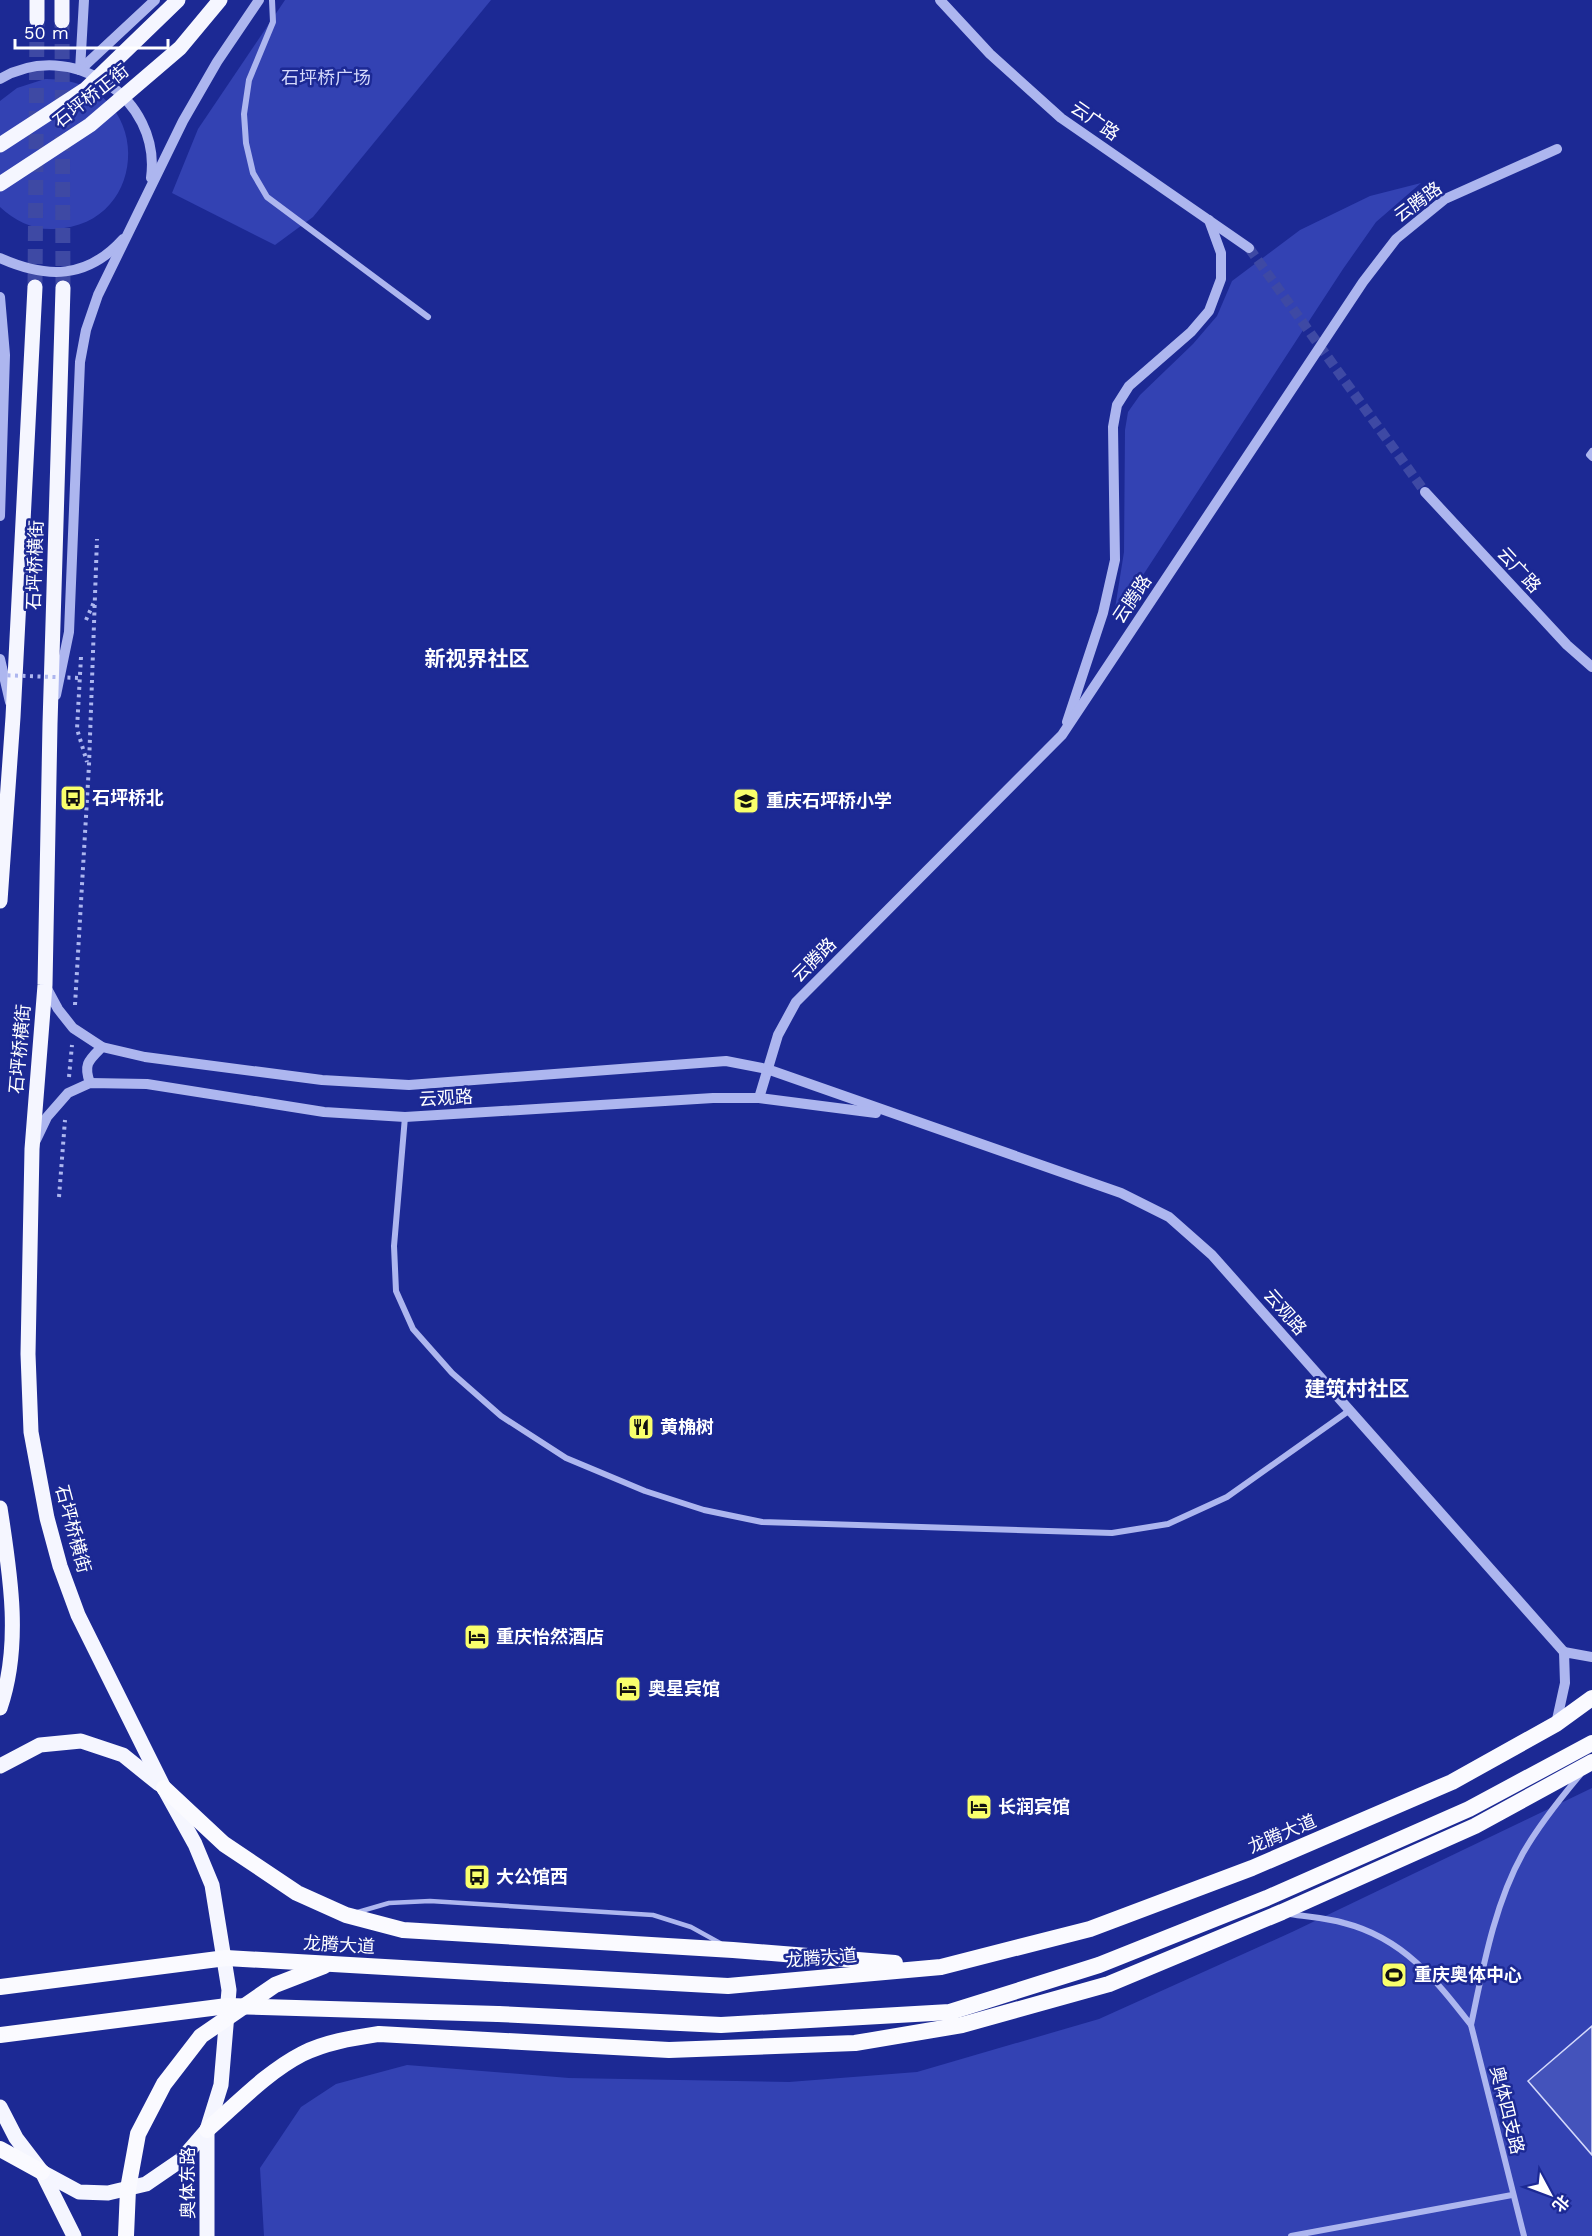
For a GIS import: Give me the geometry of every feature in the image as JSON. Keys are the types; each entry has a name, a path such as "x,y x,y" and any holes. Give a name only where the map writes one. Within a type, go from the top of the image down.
{"highway":[{"name":"龙腾大道","path":"0,1987 226,1958 728,1986 941,1966 1090,1929 1252,1868 1452,1782 1556,1724 1592,1698"},
{"path":"0,2035 227,2006 498,2014 721,2025 950,2012 1099,1965 1220,1917 1470,1809 1592,1743"},
{"path":"207,2130 270,2076 303,2054 339,2040 379,2034 669,2050 855,2043 962,2025 1109,1984 1282,1912 1475,1826 1589,1764"},
{"path":"164,1788 224,1844 297,1893 346,1915 403,1930 733,1950 941,1966"},
{"path":"126,2236 128,2189 138,2134 164,2084 201,2036 275,1985 330,1964"},
{"path":"0,2149 42,2172"}],"main road":[{"path":"37,20 38,0"},
{"path":"62,0 62,21"},
{"name":"石坪桥正街","path":"0,145 86,89 178,0"},
{"name":"石坪桥正街","path":"0,184 90,125 180,48 220,0"},
{"name":"石坪桥横街","path":"0,900 13,717 35,287"},
{"name":"石坪桥横街","path":"63,288 45,986 32,1149 28,1354 32,1432 47,1518 60,1566 78,1616 164,1788 195,1844 212,1885 229,1990 221,2085 207,2130"},
{"path":"0,1508 11,1589 12,1644 0,1708"},
{"path":"0,1766 40,1745 81,1741 123,1755 164,1788"},
{"path":"0,2107 16,2138 42,2172 74,2236"},
{"path":"42,2172 79,2192 108,2193 146,2184 182,2160 207,2130"},
{"name":"奥体东路","path":"207,2130 207,2236"}],"street":[{"path":"80,70 84,0"},
{"path":"80,70 155,0"},
{"path":"50,724 69,632 80,362 86,330 98,295 183,120 217,62 258,0"},
{"path":"272,0 273,22 249,80 244,114 246,142 253,174 267,196 428,317"},
{"name":"云广路","path":"940,0 990,54 1061,118 1249,248"},
{"path":"0,79 24,69 48,66 80,70 113,87 130,102 142,121 151,143 153,164 150,188"},
{"name":"云腾路","path":"759,1098 778,1035 796,1002 1062,735 1356,291 1396,239 1445,199 1557,149"},
{"path":"1062,735 1103,613 1115,560 1113,427 1117,405 1129,387 1191,332 1209,311 1221,279 1221,253 1209,220"},
{"path":"0,258 29,269 53,273 76,270 98,261 116,247 131,230"},
{"path":"0,297 2,350 0,516"},
{"path":"1592,452 1589,455 1592,458"},
{"name":"云广路","path":"1425,492 1567,645 1592,667"},
{"path":"0,659 13,717"},
{"name":"云观路","path":"45,986 58,1009 73,1028 102,1047 145,1057 322,1080 409,1085 726,1061 767,1069 1121,1193 1169,1217 1212,1255 1564,1652"},
{"path":"32,1149 47,1117 68,1093 90,1083 86,1073 87,1063 102,1047"},
{"name":"云观路","path":"90,1083 147,1084 324,1112 405,1117 713,1098 759,1098 897,1116"},
{"path":"405,1117 394,1246 396,1291 413,1329 452,1373 501,1416 566,1458 645,1491 704,1510 762,1522 1112,1533 1168,1524 1227,1497 1350,1410"},
{"path":"1556,1724 1564,1683 1564,1652 1592,1657"},
{"path":"1471,2025 1483,1968 1507,1888 1522,1854 1548,1813 1589,1764"},
{"path":"1261,1914 1282,1912 1346,1923 1386,1939 1422,1966 1471,2025"},
{"path":"1220,1917 1251,1914"},
{"name":"奥体四支路","path":"1471,2025 1524,2236"},
{"path":"1291,2236 1318,2233 1512,2194"}],"lane":[{"path":"346,1915 389,1903 430,1900 653,1915 691,1927 733,1950"}],"path":[{"path":"74,1013 89,765 97,539"},
{"path":"82,630 95,599"},
{"path":"81,654 77,729 89,765"},
{"path":"0,675 80,678"},
{"path":"69,1082 72,1042"},
{"path":"59,1197 66,1110"}],"green space":[{"name":"石坪桥广场","path":"285,0 491,0 313,217 275,245 172,193 198,129"},
{"path":"45,79 81,85 107,101 123,125 128,152 124,180 110,204 87,222 54,229 25,224 0,207 0,101 17,88"},
{"path":"1421,183 1376,222 1113,621 1124,552 1125,430 1128,412 1140,395 1193,344 1217,316 1232,281 1300,230 1370,196"},
{"name":"重庆奥体中心","path":"1592,1788 1592,2236 264,2236 260,2168 301,2107 336,2084 407,2065 569,2078 789,2082 917,2072 1099,2019 1292,1932"}],"building":[{"path":"1592,2026 1592,2155 1528,2081"}],"tunnel":[{"path":"35,287 37,20"},
{"path":"62,21 63,288"},
{"path":"1249,248 1425,492"}],"place":[{"name":"石坪桥北","path":"73,798"},
{"name":"重庆石坪桥小学","path":"746,801"},
{"name":"黄桷树","path":"641,1427"},
{"name":"重庆怡然酒店","path":"477,1637"},
{"name":"奥星宾馆","path":"628,1689"},
{"name":"长润宾馆","path":"979,1807"},
{"name":"大公馆西","path":"477,1877"},
{"name":"重庆奥体中心","path":"1394,1975"}],"district":[{"name":"新视界社区","path":"477,659"},
{"name":"建筑村社区","path":"1357,1389"}]}
